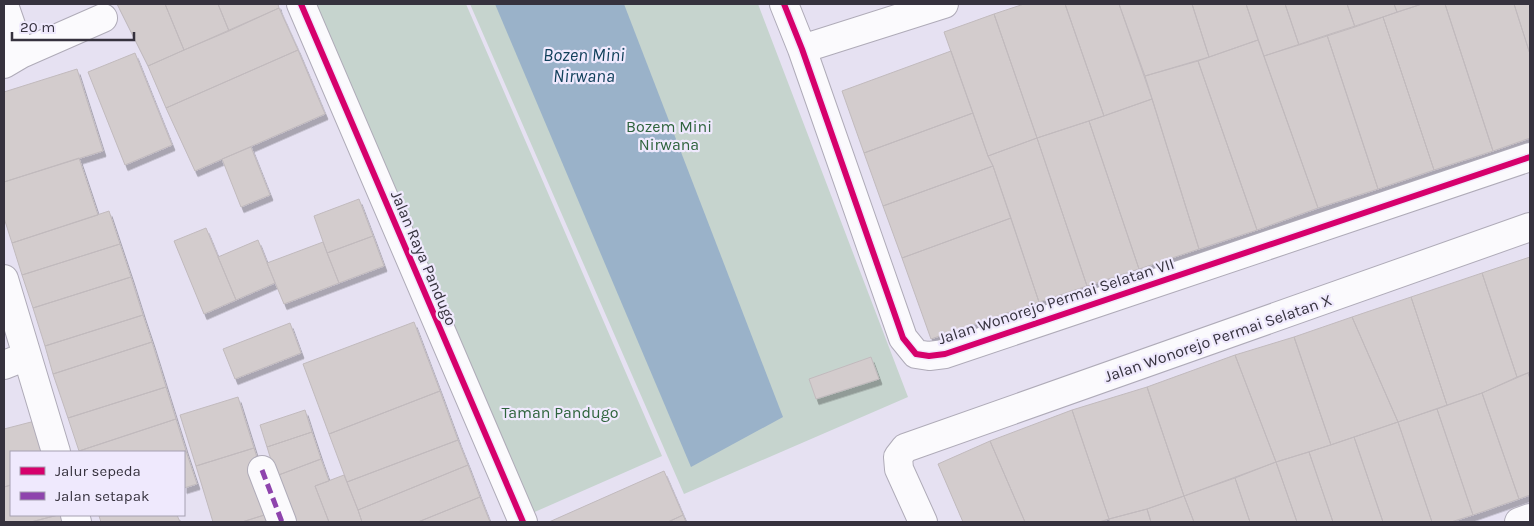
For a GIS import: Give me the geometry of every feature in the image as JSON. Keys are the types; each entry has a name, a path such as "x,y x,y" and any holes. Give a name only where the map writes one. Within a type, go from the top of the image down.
{"street":[{"name":"Jalan Raya Pandugo","path":"301,4 523,522"},
{"name":"Jalan Wonorejo Permai Selatan VII","path":"784,4 802,49 903,338 916,354 945,354 1530,157"},
{"path":"802,49 944,4"},
{"path":"4,5 12,59 104,18"},
{"name":"Jalan Wonorejo Permai Selatan X","path":"924,522 899,469 898,457 905,448 1530,227"},
{"path":"4,279 15,360 56,451"},
{"path":"262,470 282,522"},
{"path":"1519,522 1530,518"}],"green space":[{"name":"Taman Pandugo","path":"309,4 466,4 662,456 521,518"},
{"name":"Bozem Mini Nirwana","path":"470,4 758,4 908,397 684,494"}],"water":[{"name":"Bozen Mini Nirwana","path":"495,4 624,4 783,417 691,467"}],"building":[{"path":"117,4 165,4 184,50 148,66"},
{"path":"165,4 218,4 229,31 184,50"},
{"path":"218,4 278,4 279,8 229,31"},
{"path":"1024,4 1065,4 1104,116 1037,138 994,14"},
{"path":"1065,4 1119,4 1152,99 1104,116"},
{"path":"1119,4 1192,4 1209,57 1145,76"},
{"path":"1192,4 1246,4 1258,40 1209,57"},
{"path":"1246,4 1285,4 1299,45 1264,56"},
{"path":"1285,4 1347,4 1355,27 1299,45"},
{"path":"1347,4 1394,4 1397,12 1355,27"},
{"path":"1394,4 1422,4 1397,12"},
{"path":"1422,4 1445,4 1493,151 1434,170 1383,17"},
{"path":"1445,4 1514,4 1530,54 1530,138 1493,151"},
{"path":"1514,4 1530,4 1530,54"},
{"path":"279,8 298,50 166,108 148,66"},
{"path":"994,14 1037,138 988,156 944,32"},
{"path":"1383,17 1434,170 1378,189 1327,35"},
{"path":"1327,35 1378,189 1318,208 1264,56"},
{"path":"1258,40 1318,208 1257,230 1198,61"},
{"path":"298,50 325,114 195,171 166,108"},
{"path":"951,51 973,113 864,153 842,91"},
{"path":"135,53 172,145 125,165 88,72"},
{"path":"1198,61 1257,230 1199,249 1145,76"},
{"path":"77,69 103,151 4,182 4,92"},
{"path":"1152,99 1199,249 1139,269 1089,121"},
{"path":"973,113 993,166 883,206 864,153"},
{"path":"1089,121 1139,269 1087,286 1037,138"},
{"path":"1037,138 1087,286 1039,302 988,156"},
{"path":"251,147 270,195 241,207 222,159"},
{"path":"79,158 98,215 12,243 4,218 4,182"},
{"path":"993,166 1011,218 902,258 883,206"},
{"path":"359,199 373,236 327,253 314,216"},
{"path":"109,211 120,244 22,275 12,243"},
{"path":"1011,218 1039,302 931,339 902,258"},
{"path":"206,228 236,300 204,314 174,241"},
{"path":"373,236 384,266 339,283 327,253"},
{"path":"258,240 275,283 236,300 218,257"},
{"path":"323,242 339,283 284,304 267,263"},
{"path":"120,244 131,277 33,308 22,275"},
{"path":"1530,257 1530,372 1517,377 1482,273"},
{"path":"1482,273 1517,377 1482,393 1447,405 1411,297"},
{"path":"131,277 143,315 45,346 33,308"},
{"path":"1411,297 1447,405 1398,422 1352,317"},
{"path":"143,315 152,342 53,374 45,346"},
{"path":"1352,317 1398,422 1331,445 1294,337"},
{"path":"414,322 440,391 329,434 303,364"},
{"path":"290,323 301,353 235,379 223,349"},
{"path":"1294,337 1331,445 1276,462 1235,355"},
{"path":"152,342 166,387 68,418 53,374"},
{"path":"1235,355 1276,462 1184,496 1147,387"},
{"path":"871,357 879,379 816,399 809,379"},
{"path":"1528,373 1530,379 1530,495 1519,499 1482,393"},
{"path":"166,387 176,419 79,451 68,418"},
{"path":"1147,387 1184,496 1147,509 1109,519 1072,410"},
{"path":"440,391 458,440 347,482 329,434"},
{"path":"1482,393 1519,499 1473,515 1437,409"},
{"path":"238,397 254,448 196,466 180,415"},
{"path":"1437,409 1473,515 1451,522 1432,522 1398,422"},
{"path":"305,410 312,432 267,447 260,425"},
{"path":"1072,410 1109,519 1099,522 1025,522 990,441"},
{"path":"176,419 186,451 185,451 79,451"},
{"path":"35,421 44,451 10,451 10,485 4,487 4,429"},
{"path":"1398,422 1432,522 1383,522 1354,437"},
{"path":"312,432 321,459 276,476 267,447"},
{"path":"1354,437 1383,522 1333,522 1309,452"},
{"path":"458,440 468,465 358,510 347,482"},
{"path":"990,441 1025,522 963,522 938,464"},
{"path":"254,448 274,512 242,522 213,522 196,466"},
{"path":"185,451 197,484 185,488"},
{"path":"1309,452 1333,522 1297,522 1276,462"},
{"path":"321,459 329,481 315,486 329,522 293,522 276,476"},
{"path":"1276,462 1297,522 1250,522 1235,478"},
{"path":"468,465 480,497 418,522 362,522 358,510"},
{"path":"664,471 683,515 668,522 549,522"},
{"path":"344,475 362,522 329,522 315,486"},
{"path":"1235,478 1250,522 1194,522 1184,496"},
{"path":"10,485 10,516 54,516 31,522 4,522 4,487"},
{"path":"1184,496 1194,522 1151,522 1147,509"},
{"path":"480,497 490,522 418,522"},
{"path":"1147,509 1151,522 1110,522 1109,519"},
{"path":"274,512 278,522 242,522"},
{"path":"683,515 686,522 668,522"},
{"path":"61,516 63,522 31,522"},
{"path":"99,516 177,516 180,522 101,522"}],"marked path":[{"path":"262,470 282,522"}],"cycle path":[{"path":"301,4 523,522"},
{"path":"784,4 802,49 903,338 916,354 929,356 945,354 1530,157"}]}
